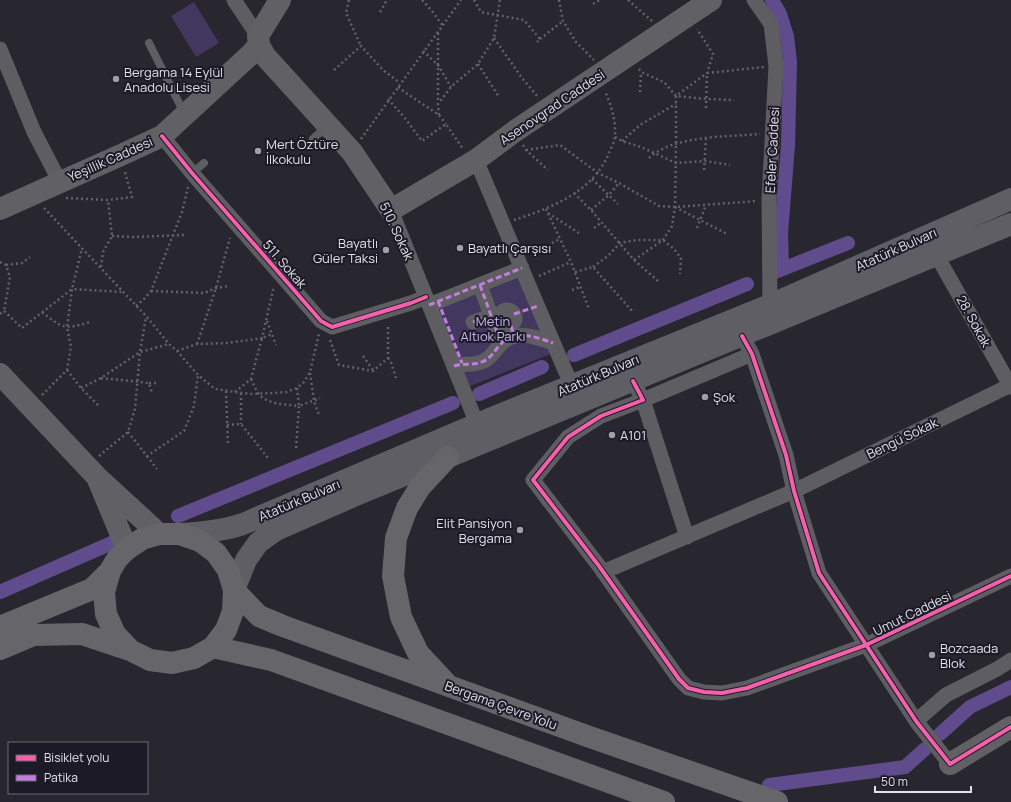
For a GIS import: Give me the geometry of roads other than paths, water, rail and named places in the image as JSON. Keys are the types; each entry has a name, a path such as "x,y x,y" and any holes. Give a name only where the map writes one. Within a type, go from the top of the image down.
{"highway":[{"path":"448,457 420,487 407,508 396,538 393,576 401,617 418,653 448,686"},
{"name":"Atatürk Bulvarı","path":"0,649 33,635 82,634 130,650 150,660 172,663 194,658 213,647 226,630 233,611 234,590 228,570 216,553 200,541 170,534 142,539 127,549 117,559 110,571 104,592 106,614 115,634 130,650"},
{"name":"Atatürk Bulvarı","path":"0,627 92,589 110,571"},
{"name":"Bergama Çevre Yolu","path":"234,590 259,616 283,626 587,736 777,802"},
{"path":"213,647 271,660 664,802"}],"main road":[{"name":"Yeşillik Caddesi","path":"0,208 61,190 121,156 162,136 184,114 251,54 280,0"},
{"name":"Asenovgrad Caddesi","path":"391,210 476,160 711,0"},
{"name":"510. Sokak","path":"259,40 265,56 320,132 352,152 391,210"},
{"name":"Atatürk Bulvarı","path":"170,534 205,533 225,530 243,524 477,424 770,305 1011,199"},
{"name":"Atatürk Bulvarı","path":"234,590 246,560 258,543 276,530 327,507 633,381 747,345 937,256 1011,224"},
{"path":"0,374 97,467 170,534"},
{"path":"97,467 127,549"},
{"path":"950,764 1011,728"}],"street":[{"name":"510. Sokak","path":"234,0 259,40"},
{"name":"Efeler Caddesi","path":"754,0 771,24 776,66 769,200 770,305"},
{"path":"0,49 34,132 61,190"},
{"name":"511. Sokak","path":"162,136 191,177 321,321 325,329 388,310 431,301"},
{"path":"476,160 572,386"},
{"name":"510. Sokak","path":"391,210 458,364 477,424"},
{"name":"28. Sokak","path":"937,256 1011,386"},
{"path":"431,301 480,285 525,274"},
{"path":"458,364 471,364 485,361 496,351 501,326 480,285"},
{"path":"501,326 538,306"},
{"path":"473,322 501,326 553,343"},
{"path":"643,400 747,345 786,455 794,491 819,573 916,721 950,764"},
{"path":"633,381 643,400 687,537"},
{"name":"Bengü Sokak","path":"603,572 794,491 1011,386"},
{"name":"Umut Caddesi","path":"643,400 601,416 568,437 533,480 603,572 679,679 688,688 704,692 722,692 747,688 797,671 866,645 1011,576"},
{"path":"916,721 946,695 997,669 1011,660"}],"lane":[{"path":"149,43 184,114"},
{"path":"191,177 204,163"}],"waterway":[{"path":"772,0 780,14 787,36 790,62 788,146 781,233 782,269"},
{"path":"775,272 848,243"},
{"path":"574,355 747,284"},
{"path":"479,394 542,367"},
{"path":"178,516 453,403"},
{"path":"0,592 114,542"},
{"path":"940,734 970,707 1011,687"},
{"path":"769,785 905,767 925,749"}],"place":[{"name":"Bergama 14 Eylül Anadolu Lisesi","path":"116,79"},
{"name":"Mert Öztüre İlkokulu","path":"258,151"},
{"name":"Bayatlı Çarşısı","path":"460,248"},
{"name":"Bayatlı Güler Taksi","path":"386,250"},
{"name":"Şok","path":"705,397"},
{"name":"A101","path":"612,435"},
{"name":"Elit Pansiyon Bergama","path":"520,530"},
{"name":"Bozcaada Blok","path":"932,655"}],"park label":[{"name":"Metin Altıok Parkı","path":"493,328"}]}
